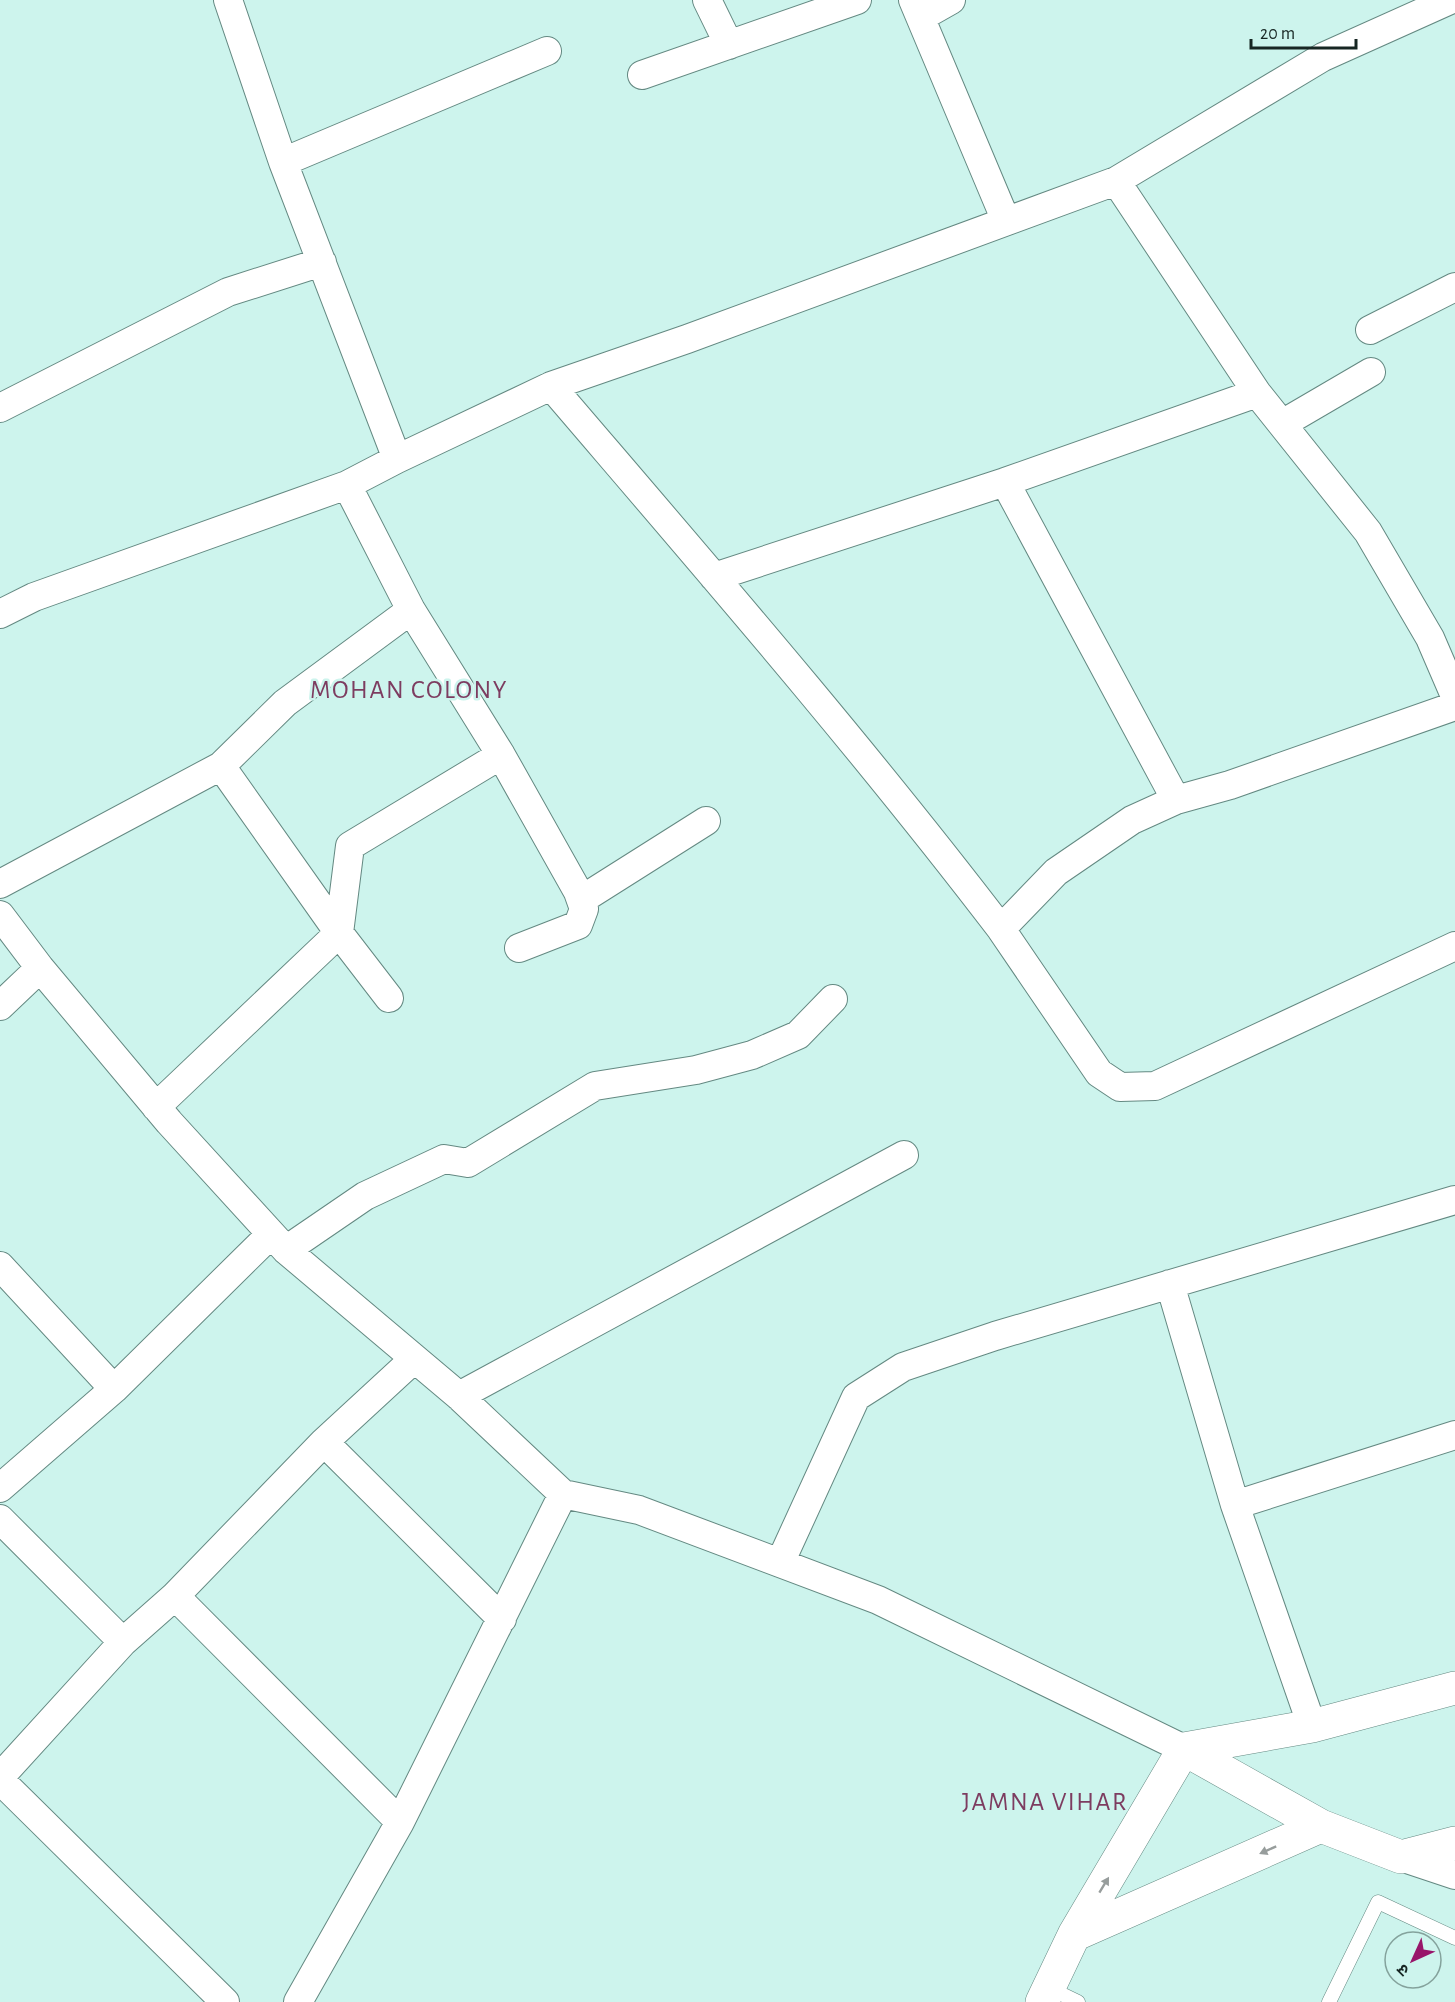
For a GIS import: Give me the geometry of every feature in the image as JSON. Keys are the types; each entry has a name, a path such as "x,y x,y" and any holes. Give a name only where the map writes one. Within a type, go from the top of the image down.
{"street":[{"path":"228,0 284,162 397,459"},
{"path":"707,0 729,45"},
{"path":"642,75 857,0"},
{"path":"951,0 917,8 1006,221"},
{"path":"0,614 34,597 347,485 550,386 687,339 1116,181 1323,57 1450,0"},
{"path":"284,162 547,51"},
{"path":"1116,181 1257,393 1368,532 1430,638 1455,696"},
{"path":"0,408 228,292 322,262"},
{"path":"1370,330 1455,286"},
{"path":"1282,424 1371,372"},
{"path":"550,386 922,825 1001,929 1100,1072 1120,1087 1155,1086 1455,946"},
{"path":"714,577 1005,482 1257,393"},
{"path":"1005,482 1176,800"},
{"path":"347,485 411,610 501,756 581,900 584,909 578,925 519,948"},
{"path":"0,884 221,766 285,703 411,610"},
{"path":"1001,929 1056,872 1132,820 1176,800 1230,785 1455,706"},
{"path":"156,1107 339,933 350,846 501,756"},
{"path":"221,766 339,933 389,998"},
{"path":"581,900 706,821"},
{"path":"0,915 40,968 156,1107 278,1242 459,1396 563,1494 639,1510 878,1600 1184,1749 1321,1826 1455,1875"},
{"path":"0,1006 40,968"},
{"path":"0,1488 278,1242 365,1196 444,1159 468,1163 595,1086 696,1071 752,1055 798,1035 833,999"},
{"path":"459,1396 904,1155"},
{"path":"780,1563 856,1397 903,1367 995,1336 1455,1200"},
{"path":"0,1266 114,1389"},
{"path":"1170,1284 1235,1505 1312,1726"},
{"path":"225,2002 0,1779 123,1642 175,1596 324,1442 414,1359"},
{"path":"1235,1505 1455,1435"},
{"path":"324,1442 502,1619"},
{"path":"298,2002 400,1822 563,1494"},
{"path":"0,1519 123,1642"},
{"path":"175,1596 400,1822"},
{"path":"1045,1995 1074,1935 1184,1749 1312,1726 1455,1689"},
{"path":"1074,1935 1321,1826"},
{"path":"1401,1857 1455,1843"}],"lane":[{"path":"1329,2002 1377,1902 1455,1938"},
{"path":"1045,1995 1078,2002"}],"district":[{"name":"MOHAN COLONY","path":"409,689"},
{"name":"JAMNA VIHAR","path":"1045,1801"}]}
